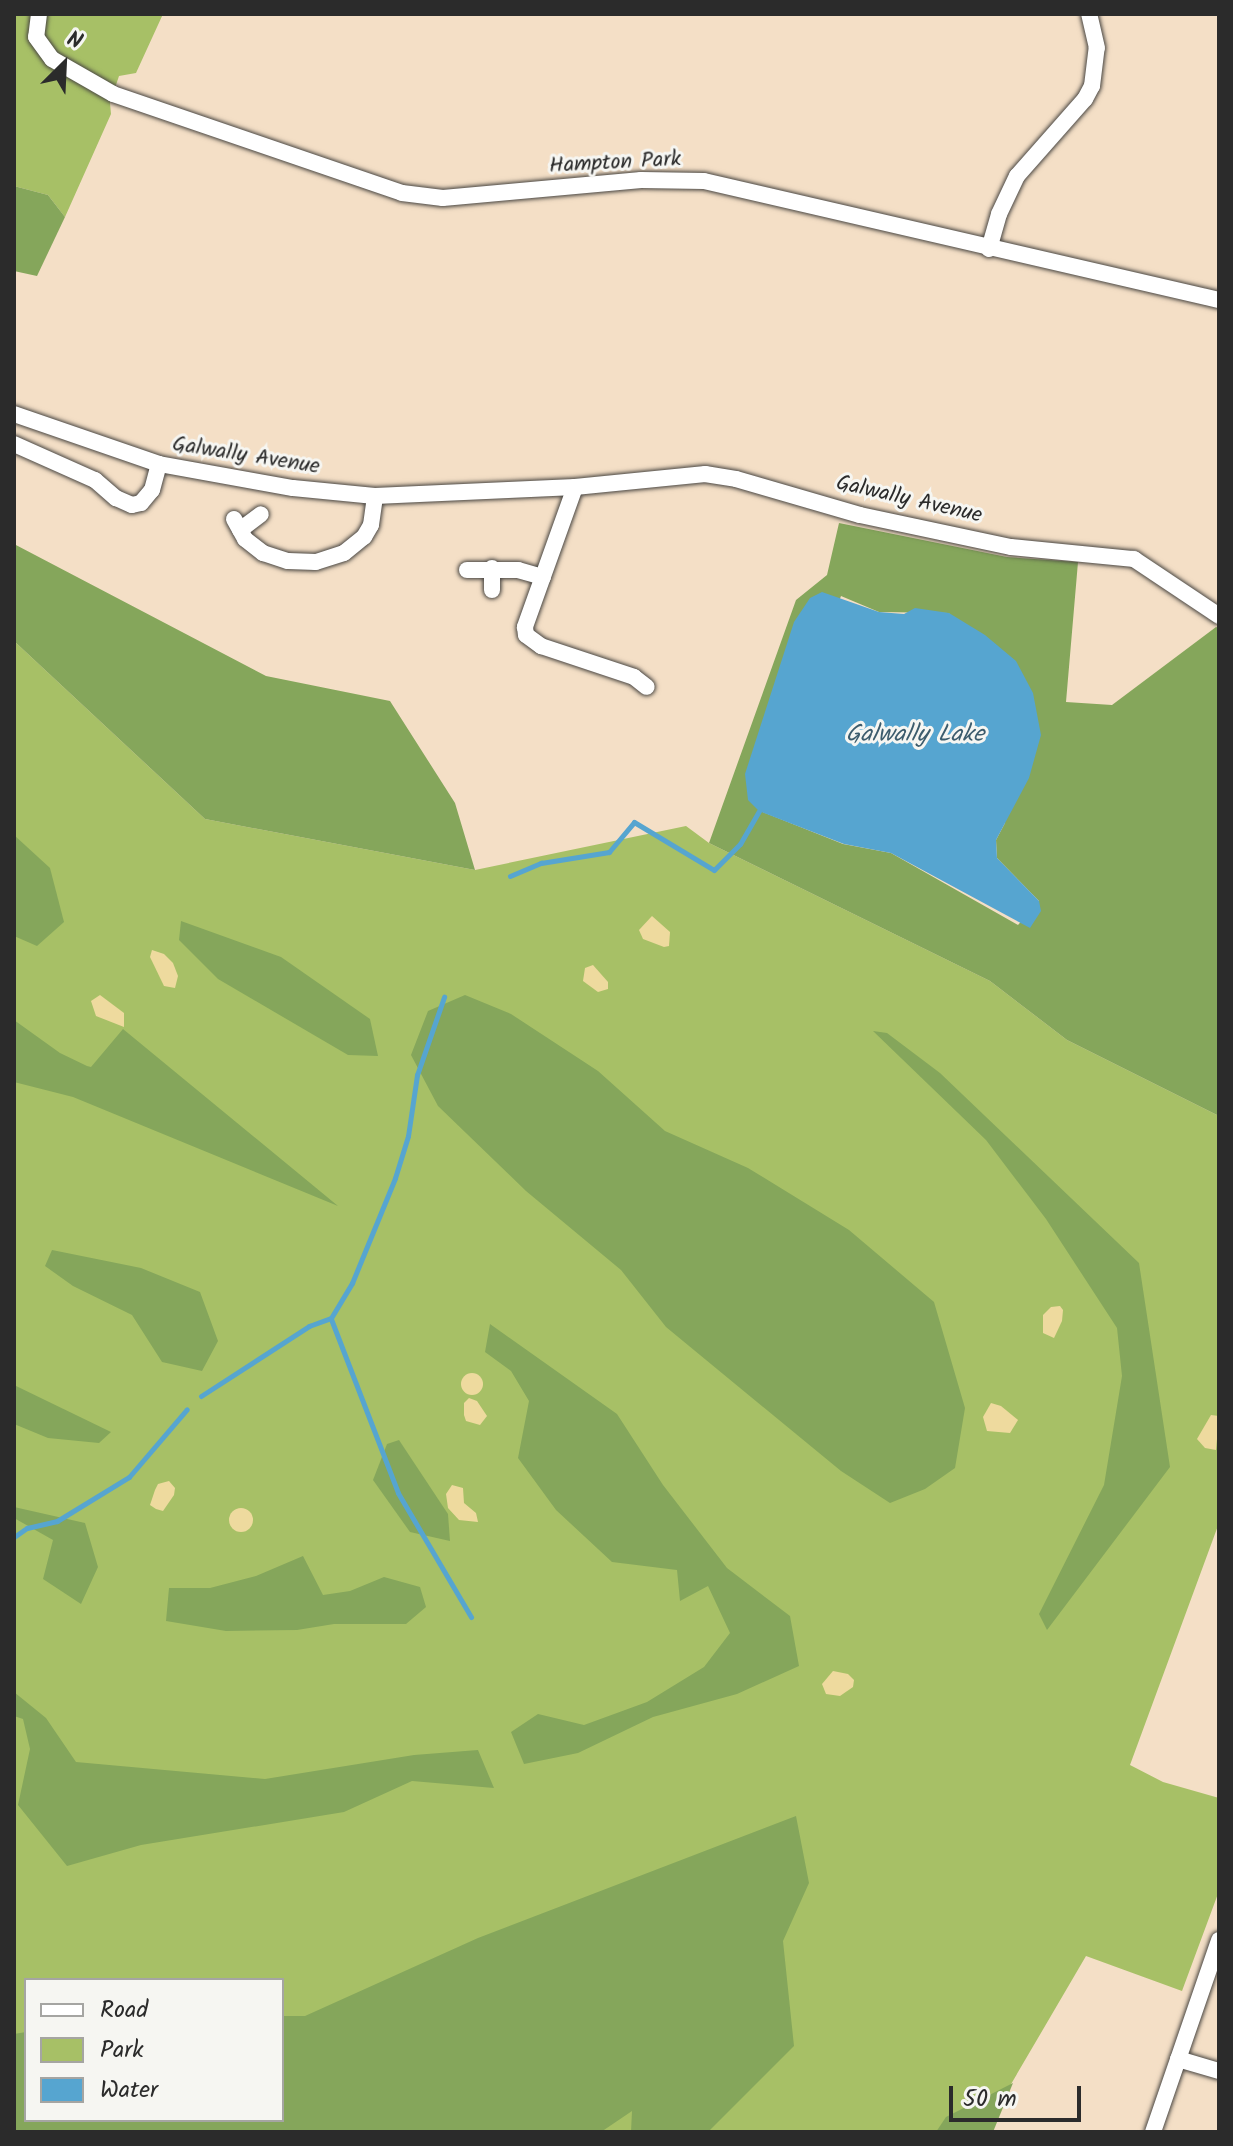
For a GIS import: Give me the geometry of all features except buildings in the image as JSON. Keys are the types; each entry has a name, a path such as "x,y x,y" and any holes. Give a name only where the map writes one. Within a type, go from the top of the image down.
{"street":[{"name":"Hampton Park","path":"39,14 36,37 52,59 113,94 402,193 443,198 641,180 704,181 1219,300"},
{"path":"989,249 999,214 1017,176 1085,99 1092,86 1097,48 1089,14"},
{"name":"Galwally Avenue","path":"14,414 159,464 265,484 375,496 575,487 705,474 780,491 876,519 1011,547 1134,559 1219,616"},
{"path":"14,444 95,480 116,498 132,505 141,503 152,490 159,464"},
{"path":"575,487 525,627 530,640 634,677 647,687"},
{"path":"261,514 237,524 253,547 275,558 316,562 344,553 364,537 371,525 375,496"},
{"path":"467,570 492,568 543,577"},
{"path":"492,568 492,590"},
{"path":"1153,2132 1219,1940"},
{"path":"1178,2059 1219,2071"}],"green space":[{"path":"14,14 163,14 136,73 119,76 110,103 111,114 65,217 48,195 14,186"},
{"path":"14,186 48,195 65,217 37,276 14,271"},
{"path":"839,523 1007,557 1078,562 1066,702 1112,705 1216,627 1219,628 1219,1116 1067,1040 990,981 709,843 796,600 827,575","holes":["841,596 879,612 949,613 1005,823 996,840 997,858 1039,901 1018,925 891,853 843,844 760,811"]},
{"path":"14,544 266,676 390,701 455,803 475,870 205,819 14,641"},
{"path":"14,641 205,819 475,870 686,826 709,843 990,981 1067,1040 1219,1116 1219,1523 1130,1765 1163,1782 1219,1798 1219,1891 1182,1991 1086,1956 983,2132 14,2132"},
{"path":"14,835 50,868 64,922 37,946 14,936"},
{"path":"181,921 281,957 370,1019 378,1056 348,1055 218,979 179,940"},
{"path":"465,995 511,1014 598,1071 665,1131 748,1168 849,1230 934,1302 965,1408 955,1468 925,1489 890,1503 841,1471 666,1327 621,1270 526,1191 438,1106 411,1055 428,1011"},
{"path":"14,1020 60,1053 91,1067 123,1029 338,1206 73,1097 14,1082"},
{"path":"873,1031 887,1033 940,1073 1139,1263 1170,1467 1047,1630 1039,1614 1104,1485 1122,1376 1117,1328 1046,1219 986,1140"},
{"path":"52,1250 141,1268 200,1292 218,1341 202,1371 162,1362 132,1315 73,1286 45,1266"},
{"path":"490,1324 617,1414 663,1485 727,1568 790,1616 799,1666 737,1694 653,1717 578,1753 524,1764 511,1732 538,1714 584,1725 647,1702 704,1667 730,1633 708,1586 680,1601 677,1570 612,1562 556,1510 518,1458 529,1401 511,1371 485,1352"},
{"path":"14,1385 111,1432 99,1443 48,1438 14,1424"},
{"path":"399,1440 448,1514 450,1541 410,1532 373,1480 387,1444"},
{"path":"14,1507 85,1523 98,1567 81,1604 43,1579 53,1540 14,1518"},
{"path":"303,1556 323,1595 350,1591 384,1577 420,1587 426,1607 406,1624 334,1624 297,1630 226,1631 166,1621 169,1588 210,1588 256,1576"},
{"path":"14,1692 46,1718 76,1762 265,1779 414,1755 478,1750 494,1788 412,1781 344,1812 141,1845 67,1866 18,1805 30,1749 23,1719 14,1716"},
{"path":"796,1816 809,1883 783,1941 794,2046 708,2132 631,2132 632,2111 601,2132 14,2132 14,2034 24,2032 24,2122 284,2122 284,2016 305,2016 478,1938"},
{"path":"1013,2083 993,2132 936,2132 946,2117"}],"sand":[{"path":"652,916 670,932 669,946 643,939 639,930"},
{"path":"152,950 164,954 173,963 178,976 175,988 164,986 150,957"},
{"path":"593,965 608,982 608,989 598,992 583,981 585,968"},
{"path":"100,995 124,1013 124,1027 96,1016 91,1001"},
{"path":"1060,1306 1063,1310 1062,1321 1054,1338 1043,1333 1043,1315 1051,1307"},
{"path":"472,1373 480,1376 483,1384 480,1392 472,1395 464,1392 461,1384 464,1376"},
{"path":"469,1398 477,1401 487,1416 480,1425 466,1421 464,1403"},
{"path":"991,1403 1001,1406 1018,1420 1010,1433 987,1431 983,1417"},
{"path":"1211,1415 1219,1416 1216,1450 1205,1448 1197,1439"},
{"path":"169,1481 175,1488 174,1495 163,1511 156,1509 150,1505 155,1490 158,1484"},
{"path":"452,1485 463,1488 464,1503 476,1513 478,1522 459,1520 448,1508 446,1494"},
{"path":"241,1508 250,1511 253,1520 250,1529 241,1532 232,1529 229,1520 232,1511"},
{"path":"833,1671 848,1674 854,1680 853,1687 840,1696 826,1694 822,1684"}],"water":[{"name":"Galwally Lake","path":"822,592 879,612 904,614 915,608 949,613 985,635 1016,661 1033,693 1041,735 1029,778 996,840 997,858 1039,901 1041,911 1030,928 891,853 844,844 759,811 748,800 745,774 794,622 810,598"}],"waterway":[{"path":"510,876 541,863 609,852 634,822 714,870 740,844 759,811"},
{"path":"201,1396 309,1326 331,1318 352,1283 395,1178 408,1136 417,1075 444,997"},
{"path":"331,1319 398,1493 471,1617"},
{"path":"14,1537 27,1528 57,1521 129,1477 187,1409"}]}
